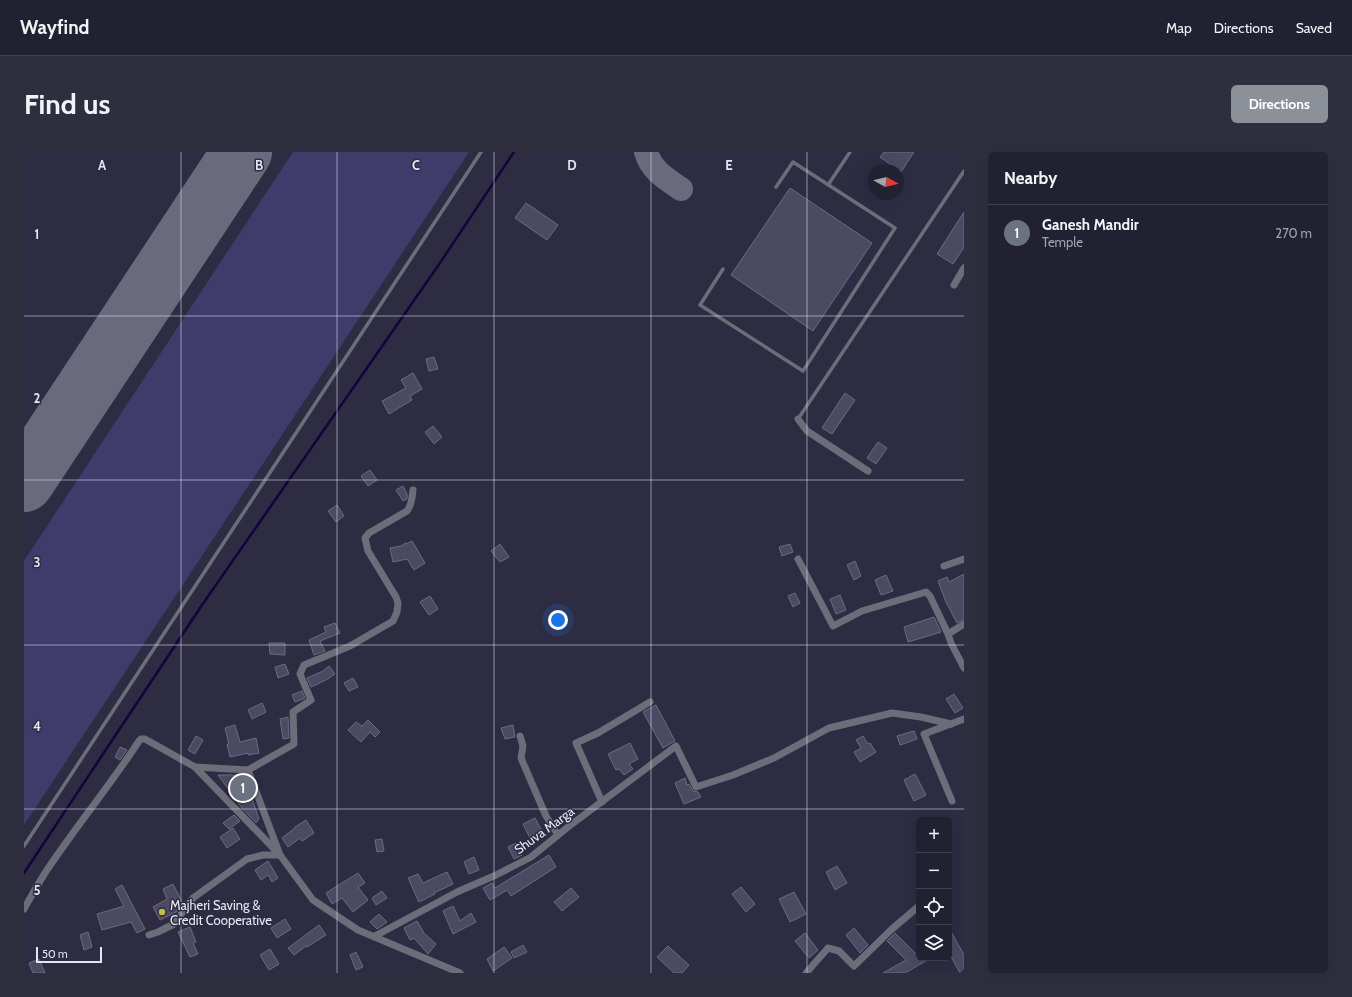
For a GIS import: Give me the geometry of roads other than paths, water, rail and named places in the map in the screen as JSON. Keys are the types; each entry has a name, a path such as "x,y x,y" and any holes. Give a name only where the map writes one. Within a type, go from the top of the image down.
{"street":[{"path":"954,286 964,268"},
{"path":"798,419 807,431 868,471"},
{"path":"195,767 248,770 294,744 293,712 311,700 300,674 304,665 350,646 393,621 397,612 398,604 396,597 368,551 365,538 369,533 408,511 412,500 413,490"},
{"path":"944,566 964,559"},
{"path":"798,560 833,626 862,611 926,592 930,596 964,668"},
{"path":"948,634 964,624"},
{"path":"602,802 576,743 598,733 650,702"},
{"name":"Shuva Marga","path":"375,936 457,892 532,857 558,835 676,746 696,787 733,775 774,758 829,728 892,713 921,717 951,724"},
{"path":"952,801 924,734 964,719"},
{"path":"520,736 523,746 521,758 546,816 558,835"},
{"path":"24,909 49,867 141,739 145,739 195,767 280,855 313,900 358,930 460,973"},
{"path":"248,770 280,855"},
{"path":"149,935 174,924 193,898 247,860 263,855 280,855"},
{"path":"806,973 828,948 839,951 854,966 892,929 916,909"}],"lane":[{"path":"24,846 481,152"},
{"path":"828,185 850,152"},
{"path":"723,269 700,305 803,371 895,228 793,162 776,188"},
{"path":"798,419 964,171"}],"waterway":[{"path":"24,873 202,605 440,263 514,152"}],"place":[{"name":"Ganesh Mandir","path":"243,788"},
{"name":"Majheri Saving & Credit Cooperative","path":"162,912"}]}
